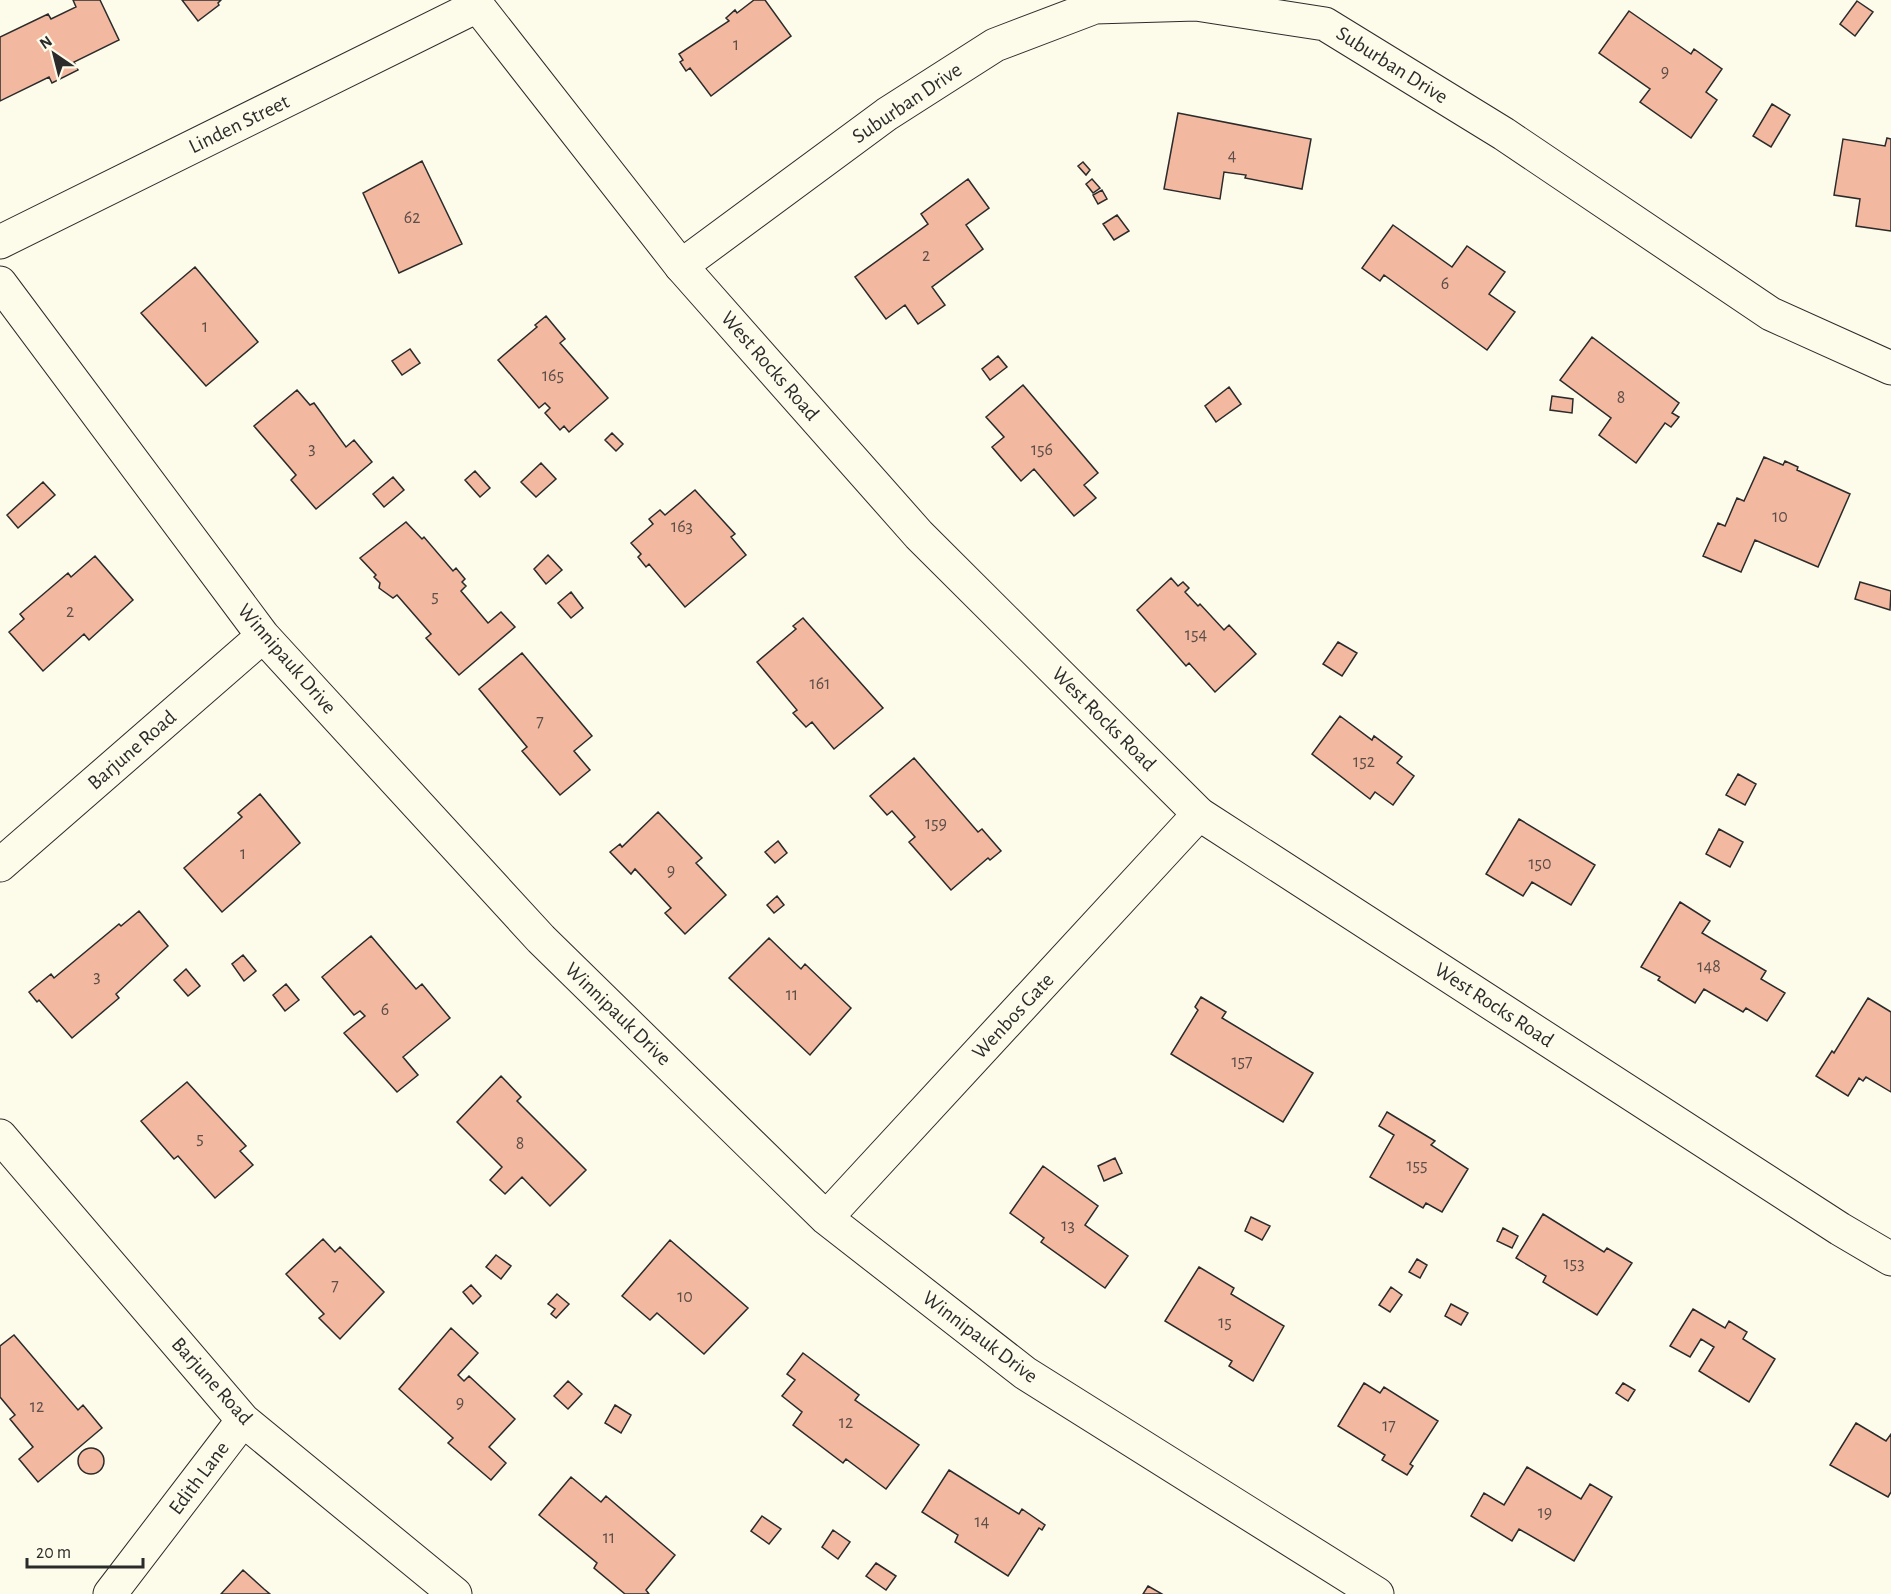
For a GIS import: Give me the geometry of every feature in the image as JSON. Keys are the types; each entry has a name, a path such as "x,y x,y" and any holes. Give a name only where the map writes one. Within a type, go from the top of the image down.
{"street":[{"name":"Linden Street","path":"0,242 475,3"},
{"name":"West Rocks Road","path":"475,3 681,266 919,535 1199,814 1891,1259"},
{"name":"Suburban Drive","path":"681,266 887,114 995,45 1095,7 1196,4 1325,24 1504,134 1771,314 1891,368"},
{"name":"Winnipauk Drive","path":"0,283 263,636 541,939 826,1218 1025,1373 1377,1594"},
{"name":"Barjune Road","path":"0,865 263,636"},
{"name":"Wenbos Gate","path":"826,1218 1199,814"},
{"name":"Barjune Road","path":"0,1136 243,1420 455,1594"},
{"name":"Edith Lane","path":"110,1594 243,1420"}],"building":[{"path":"73,0 100,0 119,40 74,62 78,70 52,83 49,77 0,101 0,37 48,14 51,19 76,7"},
{"path":"182,0 221,0 219,5 198,21"},
{"path":"754,0 765,0 791,36 711,96 690,68 686,71 680,62 683,60 679,54 729,21 726,18 735,10 737,13"},
{"path":"1857,1 1873,12 1855,36 1840,24"},
{"path":"1629,11 1691,54 1694,49 1722,69 1706,92 1717,100 1691,138 1640,102 1650,89 1599,53"},
{"path":"1772,104 1790,115 1771,147 1753,136"},
{"path":"1178,113 1311,139 1302,189 1224,172 1220,199 1164,189"},
{"path":"1887,138 1891,139 1891,231 1856,226 1860,199 1834,195 1843,139 1885,146"},
{"path":"422,161 462,244 399,273 363,193"},
{"path":"1083,162 1090,170 1086,175 1078,166"},
{"path":"968,179 989,208 966,225 983,249 932,287 945,305 918,324 905,305 886,319 855,277 928,224 921,214"},
{"path":"1092,179 1100,188 1093,193 1086,184"},
{"path":"1102,190 1107,199 1098,204 1093,195"},
{"path":"1117,215 1129,231 1114,240 1103,224"},
{"path":"1393,225 1452,267 1467,246 1505,272 1489,294 1515,312 1487,350 1384,275 1380,281 1362,268"},
{"path":"195,267 258,342 206,386 141,313"},
{"path":"546,316 565,339 560,343 608,398 569,432 564,426 560,430 545,413 550,408 545,403 539,408 498,360 537,327 535,325"},
{"path":"1592,337 1679,403 1672,413 1679,417 1671,427 1665,423 1636,463 1599,435 1611,418 1560,380"},
{"path":"410,349 420,363 402,375 392,361"},
{"path":"998,356 1007,367 990,380 982,369"},
{"path":"1023,385 1098,473 1084,485 1096,498 1074,516 1034,469 1021,481 992,447 1004,437 986,417"},
{"path":"1229,387 1241,404 1216,422 1205,406"},
{"path":"297,390 310,405 314,403 346,447 354,440 372,462 316,509 291,480 296,475 254,426"},
{"path":"1552,396 1573,399 1572,413 1550,410"},
{"path":"612,433 623,444 616,451 605,440"},
{"path":"1764,457 1783,465 1785,461 1798,467 1797,470 1850,494 1818,567 1755,540 1741,572 1703,556 1718,523 1725,526 1737,498 1744,501"},
{"path":"541,463 556,479 536,497 521,482"},
{"path":"475,471 490,488 480,497 465,480"},
{"path":"393,477 404,490 384,507 373,494"},
{"path":"43,482 55,495 18,528 7,515"},
{"path":"695,490 735,534 731,537 746,555 685,607 649,564 646,567 638,557 641,554 631,543 653,524 649,519 660,510 665,515"},
{"path":"406,522 422,539 424,537 453,571 456,568 465,579 462,582 466,586 461,591 488,623 501,612 515,627 459,675 426,638 431,634 397,595 393,598 379,588 380,583 374,577 376,575 360,558"},
{"path":"548,555 562,570 546,584 534,569"},
{"path":"95,556 133,600 89,640 84,634 43,671 9,632 24,619 20,614 68,573 71,577"},
{"path":"1171,578 1178,586 1183,582 1189,588 1185,592 1198,606 1200,604 1224,630 1229,625 1256,654 1215,692 1189,663 1186,666 1137,610"},
{"path":"1860,582 1891,591 1890,610 1855,599"},
{"path":"571,592 583,608 571,618 558,603"},
{"path":"803,618 883,708 834,749 812,722 806,727 793,713 797,710 757,662 796,629 793,626"},
{"path":"1338,642 1357,653 1342,676 1323,664"},
{"path":"522,653 592,736 574,751 590,770 560,795 522,751 527,747 479,689"},
{"path":"1340,716 1372,740 1374,736 1402,757 1397,763 1414,776 1393,805 1375,792 1370,799 1312,754"},
{"path":"914,758 978,832 982,829 1001,851 990,860 988,858 951,890 909,842 915,837 892,811 887,815 870,796"},
{"path":"1738,774 1756,784 1745,805 1726,795"},
{"path":"260,794 300,843 222,912 184,868 242,817 238,813"},
{"path":"658,812 702,858 696,863 726,895 685,934 665,913 671,908 635,869 631,874 610,852 620,844 622,847"},
{"path":"1519,819 1595,865 1571,905 1532,882 1523,896 1486,874"},
{"path":"1719,829 1743,842 1730,867 1706,854"},
{"path":"778,841 787,853 775,863 765,852"},
{"path":"777,896 784,905 774,913 767,905"},
{"path":"1680,902 1710,921 1702,933 1766,971 1761,979 1785,993 1767,1021 1746,1008 1743,1012 1704,989 1695,1003 1658,980 1660,977 1641,967"},
{"path":"139,911 168,946 116,994 119,998 72,1038 39,1000 37,1002 29,992 51,974 54,978 119,924 121,926"},
{"path":"371,936 416,989 422,984 450,1018 403,1057 418,1075 397,1092 344,1033 365,1016 360,1011 354,1015 322,977"},
{"path":"769,938 801,969 805,964 851,1008 810,1055 729,978"},
{"path":"243,955 256,971 244,981 232,964"},
{"path":"186,969 200,986 188,996 174,980"},
{"path":"286,984 299,1000 285,1011 273,995"},
{"path":"1201,997 1226,1012 1222,1018 1313,1073 1283,1122 1171,1054 1198,1010 1195,1007"},
{"path":"1868,998 1891,1012 1891,1092 1866,1077 1863,1081 1859,1078 1848,1096 1816,1076 1832,1051 1834,1053"},
{"path":"501,1076 521,1097 517,1101 586,1170 550,1206 522,1177 505,1194 490,1180 502,1167 457,1122"},
{"path":"187,1082 246,1146 240,1151 253,1165 215,1198 178,1156 174,1159 141,1121"},
{"path":"1387,1112 1435,1141 1431,1145 1468,1169 1442,1212 1426,1203 1423,1208 1370,1177 1394,1135 1379,1126"},
{"path":"1115,1158 1122,1173 1104,1181 1098,1166"},
{"path":"1043,1166 1098,1206 1085,1225 1128,1256 1105,1288 1041,1242 1044,1238 1010,1213"},
{"path":"1543,1214 1604,1252 1607,1248 1632,1263 1597,1315 1543,1282 1546,1276 1516,1258"},
{"path":"1251,1217 1270,1226 1262,1240 1245,1231"},
{"path":"1503,1228 1518,1236 1512,1248 1497,1241"},
{"path":"323,1239 335,1252 340,1247 384,1292 340,1339 319,1318 324,1314 286,1274"},
{"path":"670,1240 748,1308 704,1354 657,1313 650,1320 622,1296"},
{"path":"496,1255 511,1266 501,1279 486,1267"},
{"path":"1417,1259 1427,1265 1420,1278 1409,1272"},
{"path":"1199,1267 1234,1288 1231,1294 1284,1326 1253,1381 1229,1366 1232,1361 1165,1321"},
{"path":"471,1285 481,1296 473,1304 463,1292"},
{"path":"1391,1287 1402,1295 1390,1312 1379,1305"},
{"path":"557,1294 569,1304 556,1318 551,1314 555,1309 548,1304"},
{"path":"1451,1304 1468,1313 1461,1325 1445,1316"},
{"path":"1693,1309 1725,1328 1729,1321 1747,1332 1743,1339 1775,1359 1749,1402 1699,1371 1714,1347 1701,1339 1690,1357 1670,1346"},
{"path":"451,1328 478,1353 458,1375 464,1381 469,1376 515,1419 489,1447 506,1463 491,1480 448,1443 453,1438 399,1389"},
{"path":"14,1335 78,1410 83,1405 102,1428 38,1482 19,1459 33,1447 10,1419 15,1415 0,1397 0,1346"},
{"path":"803,1353 859,1395 855,1400 919,1445 886,1489 846,1459 843,1463 793,1425 802,1412 782,1396 795,1380 787,1374"},
{"path":"568,1381 582,1394 568,1409 554,1396"},
{"path":"1364,1383 1380,1393 1384,1387 1438,1421 1410,1464 1413,1466 1407,1475 1382,1460 1385,1455 1338,1426"},
{"path":"1623,1383 1635,1390 1628,1401 1616,1393"},
{"path":"615,1405 631,1415 621,1433 605,1423"},
{"path":"1856,1423 1886,1441 1891,1434 1891,1492 1888,1497 1830,1465"},
{"path":"91,1448 100,1452 104,1461 100,1470 91,1474 82,1470 78,1461 82,1452"},
{"path":"1527,1467 1581,1499 1590,1484 1612,1497 1574,1561 1519,1529 1512,1541 1471,1516 1484,1493 1504,1505"},
{"path":"949,1470 1019,1514 1022,1509 1045,1525 1042,1530 1039,1528 1008,1576 955,1542 958,1535 922,1512"},
{"path":"571,1477 601,1502 606,1496 675,1555 646,1590 649,1594 625,1594 594,1568 597,1563 539,1515"},
{"path":"762,1516 781,1529 769,1544 751,1531"},
{"path":"833,1530 850,1542 838,1559 822,1547"},
{"path":"876,1563 896,1576 886,1590 866,1576"},
{"path":"243,1570 264,1589 270,1594 221,1594"},
{"path":"1148,1586 1162,1594 1143,1594"}]}
